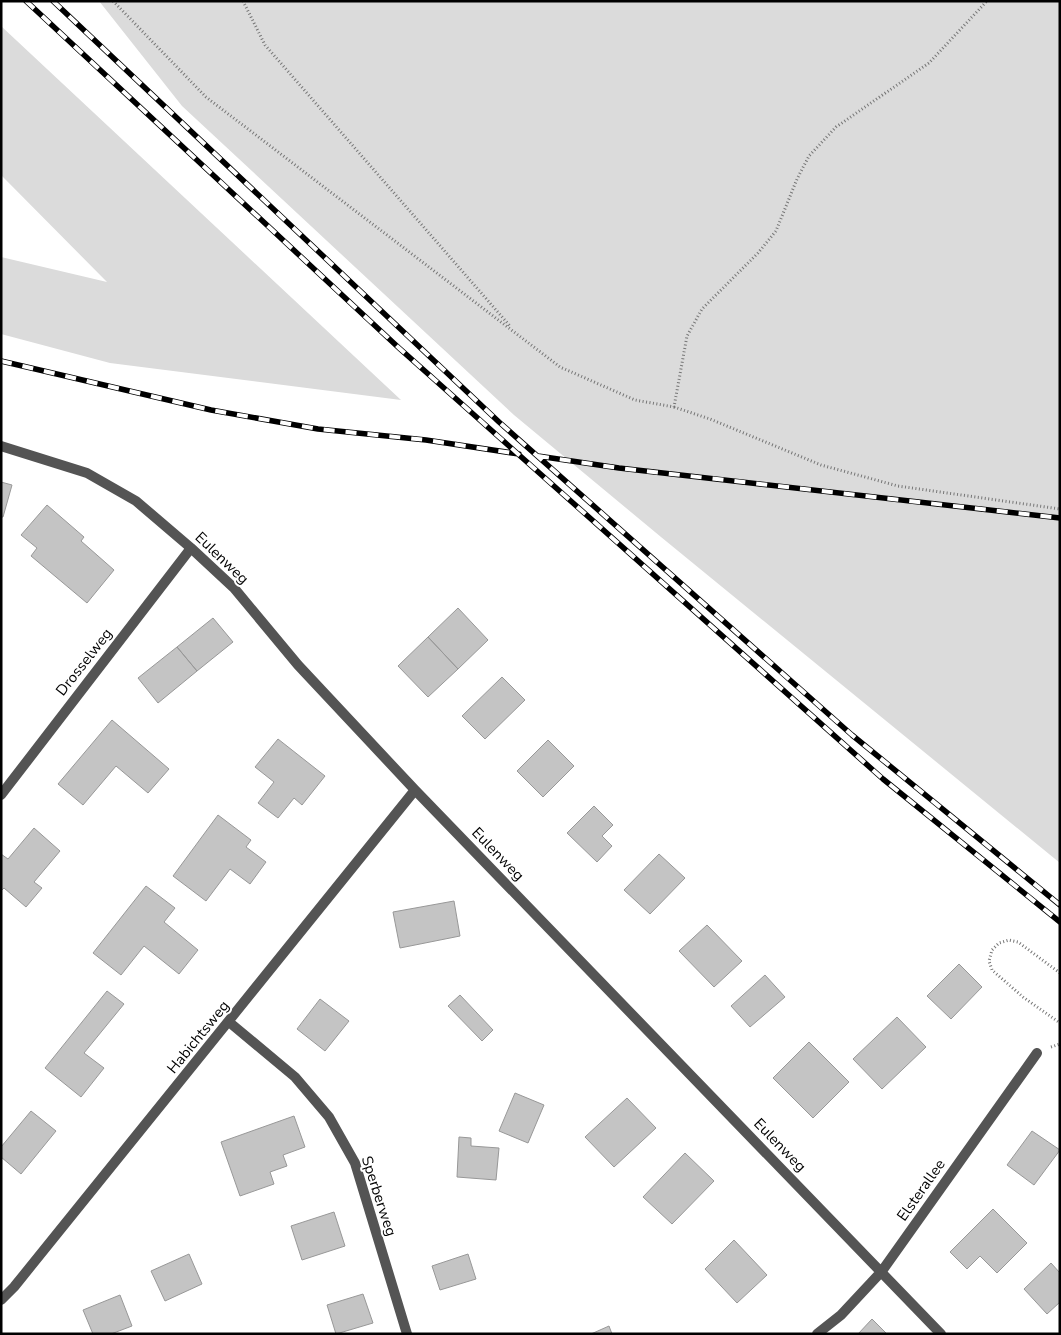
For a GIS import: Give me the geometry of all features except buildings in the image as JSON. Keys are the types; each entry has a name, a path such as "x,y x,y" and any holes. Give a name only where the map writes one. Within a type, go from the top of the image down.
{"street":[{"name":"Eulenweg","path":"1,446 87,473 136,501 192,548 234,588 298,665 415,790 941,1334"},
{"name":"Drosselweg","path":"1,795 192,548"},
{"name":"Habichtsweg","path":"1,1300 20,1280 415,790"},
{"name":"Sperberweg","path":"229,1022 295,1077 329,1117 354,1163 407,1334"},
{"name":"Elsterallee","path":"818,1334 841,1315 882,1271 1036,1053"}],"path":[{"path":"113,1 206,97 560,367 635,400 674,407 710,419 821,465 898,486 1060,509"},
{"path":"243,1 265,45 514,331"},
{"path":"674,407 687,336 702,309 758,253 776,231 797,179 809,156 836,127 929,63 987,1"},
{"path":"1060,973 1018,942 1009,940 999,943 992,950 989,961 992,970 1023,997 1060,1023"}],"shaded area":[{"path":"99,1 1060,1 1060,863 514,415 182,106"},
{"path":"1,26 401,400 110,363 1,334 1,257 107,282 1,175"}],"railway":[{"path":"26,1 399,348 883,779 1060,922"},
{"path":"53,1 499,422 852,735 1060,905"},
{"path":"1,361 211,410 318,429 426,440 519,454"},
{"path":"538,456 619,468 1060,518"}]}
